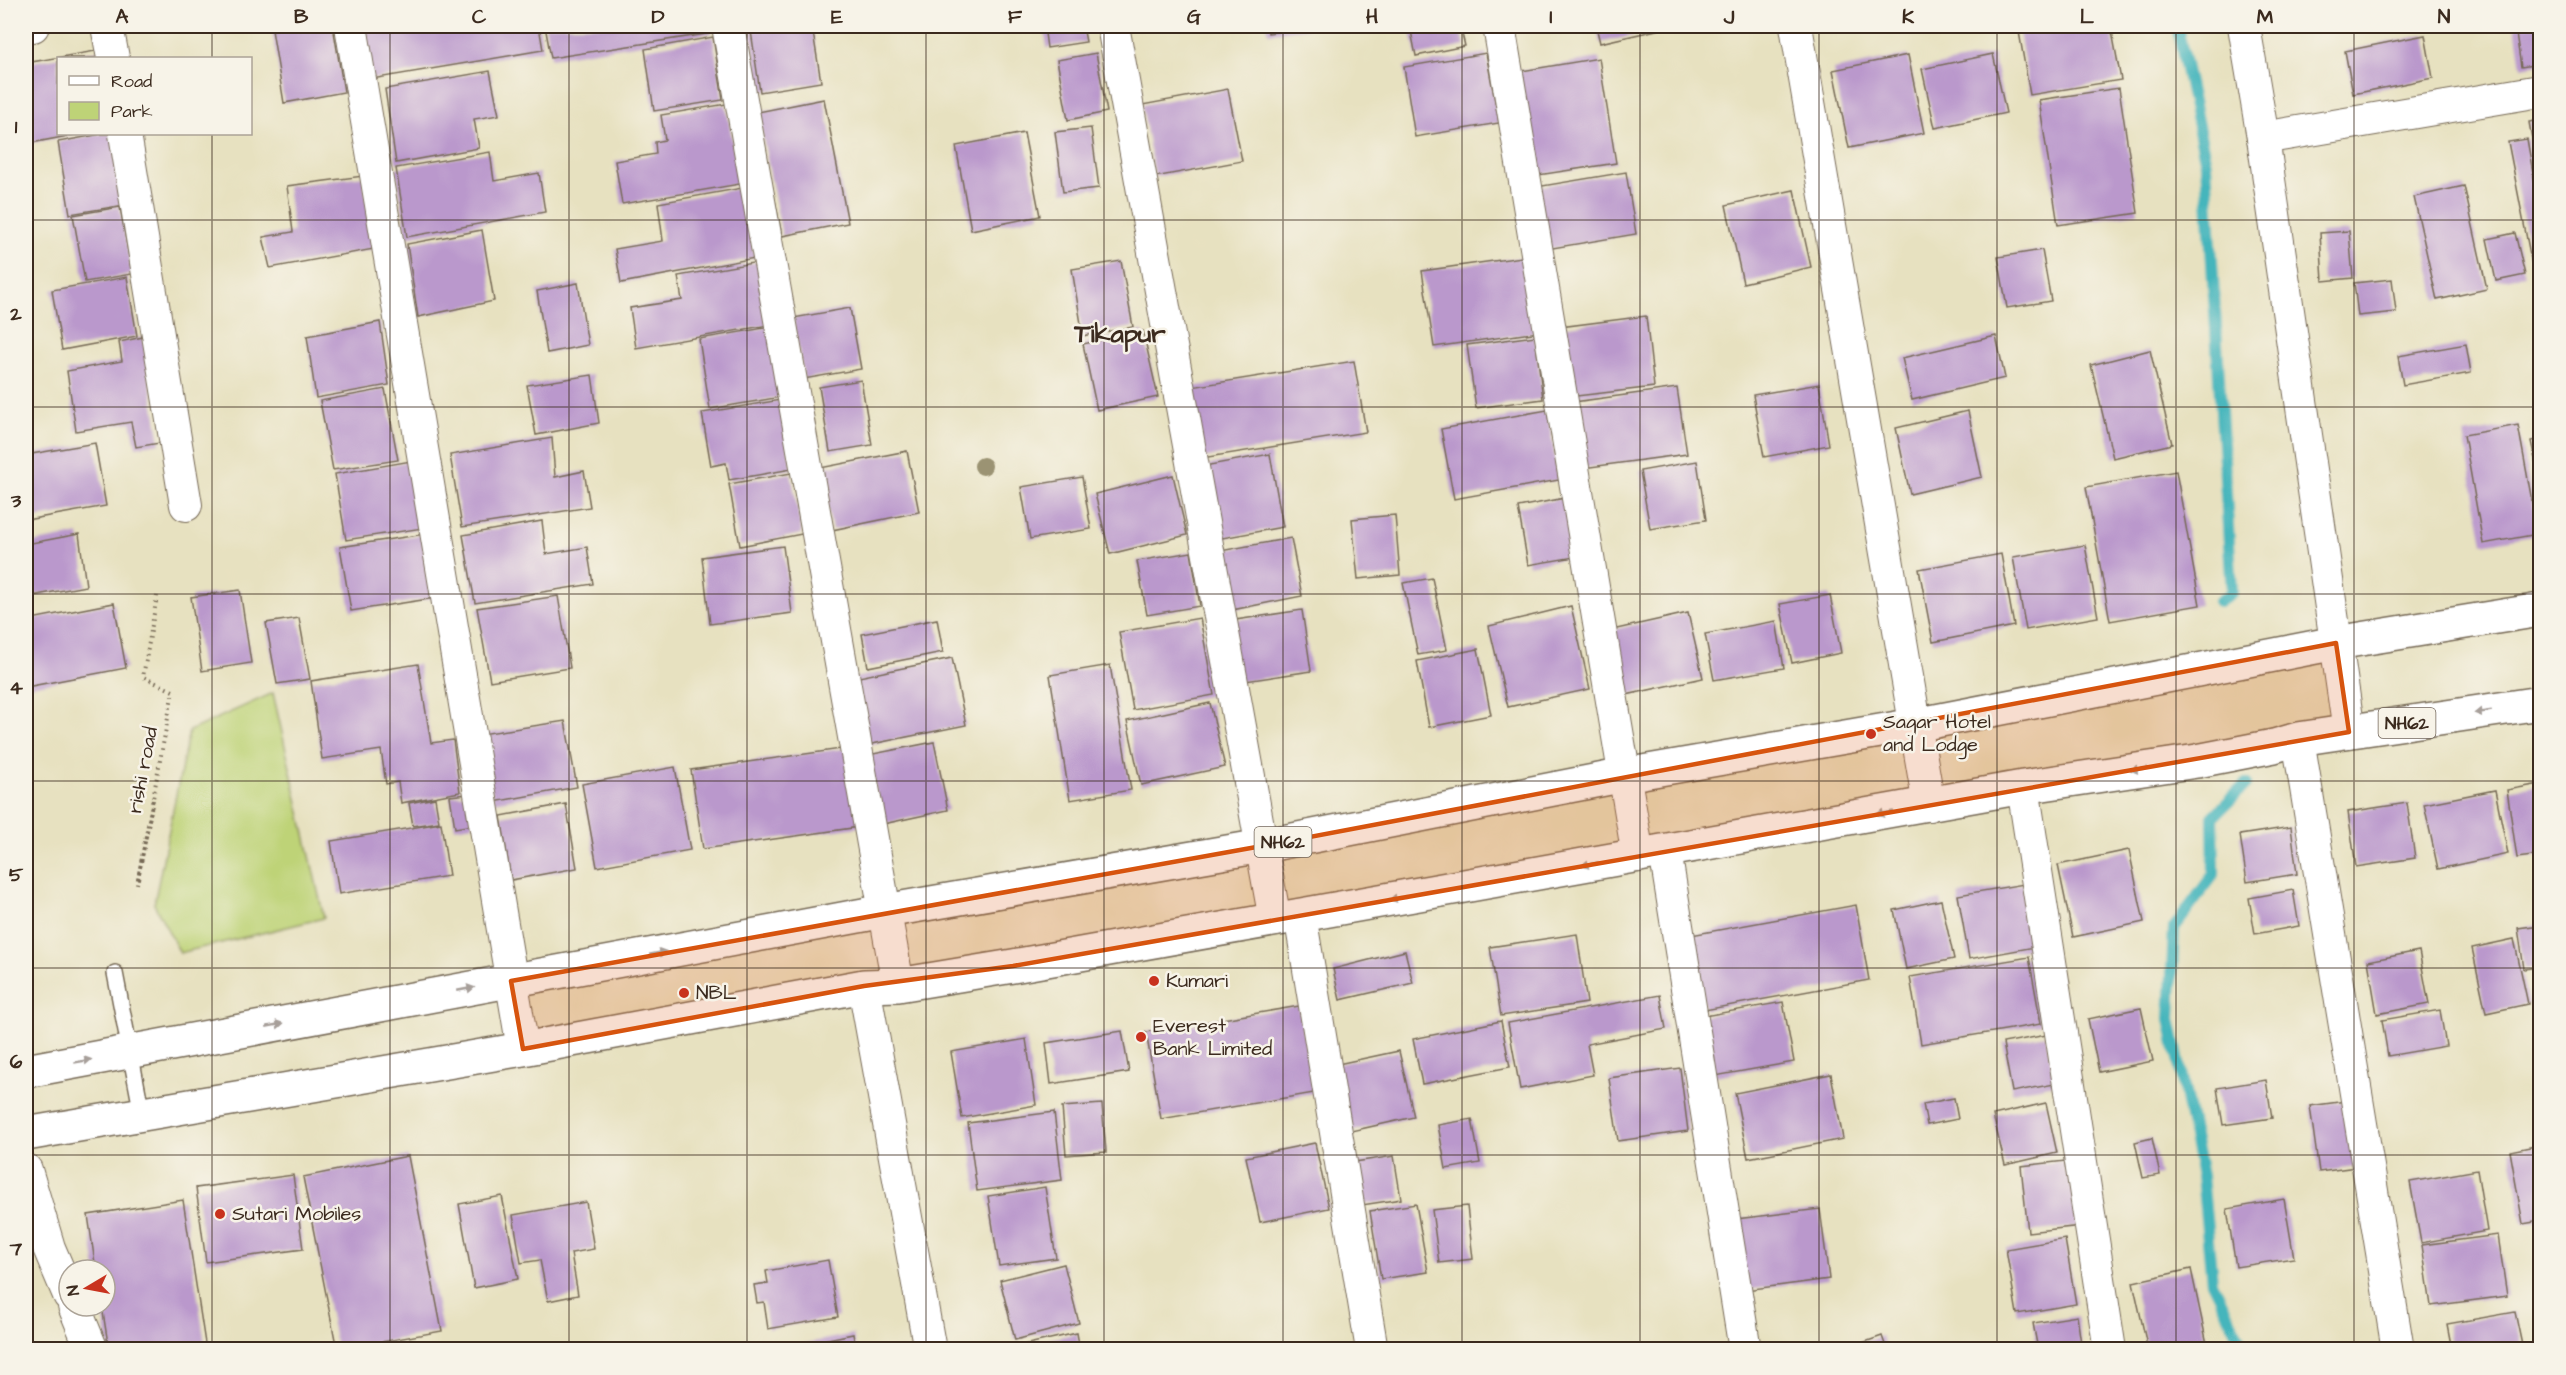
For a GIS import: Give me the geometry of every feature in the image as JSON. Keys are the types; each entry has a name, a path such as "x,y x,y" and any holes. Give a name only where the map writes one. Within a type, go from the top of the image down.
{"main road":[{"name":"NH62","path":"26,1071 885,911 1262,846 1625,775 1916,725 2336,643 2541,610"},
{"name":"NH62","path":"26,1134 522,1049 864,986 898,985 1929,805 2023,786 2197,760 2349,732 2541,703"}],"street":[{"path":"26,27 33,26"},
{"path":"107,26 112,57"},
{"path":"351,26 522,1049"},
{"path":"728,26 898,985"},
{"path":"1113,26 1262,846 1288,917 1372,1350"},
{"path":"1499,26 1625,775 1652,853 1745,1350"},
{"path":"1796,26 1929,805"},
{"path":"2244,26 2263,138 2349,732"},
{"path":"2263,138 2541,91"},
{"path":"125,135 186,505"},
{"path":"2286,743 2398,1350"},
{"path":"2023,786 2110,1350"},
{"path":"864,986 930,1350"},
{"path":"26,1170 49,1248 57,1267"},
{"path":"79,1318 92,1350"}],"lane":[{"path":"115,973 142,1114"}],"path":[{"name":"rishi road","path":"153,800 137,884 173,691 143,677 157,596"}],"highlighted area":[{"path":"2336,643 2349,732 1013,966 864,986 523,1049 511,981 1262,846"}],"green space":[{"path":"273,693 324,918 180,953 154,904 189,731"}],"building":[{"path":"301,26 333,26 344,92 284,103 272,30"},
{"path":"363,26 539,26 543,50 372,79"},
{"path":"545,26 711,26 712,33 551,58"},
{"path":"788,26 812,26 821,82 760,92 751,31"},
{"path":"1044,26 1083,26 1086,42 1047,48"},
{"path":"1136,26 1157,26 1157,27 1137,30"},
{"path":"1267,26 1308,26 1309,28 1268,33"},
{"path":"1410,26 1460,26 1465,46 1416,56"},
{"path":"1596,26 1674,26 1600,43"},
{"path":"2018,26 2111,26 2121,80 2030,95"},
{"path":"2515,26 2540,26 2540,64 2521,67"},
{"path":"2425,35 2433,78 2353,94 2345,51"},
{"path":"713,37 723,100 654,111 645,49"},
{"path":"101,50 102,57 61,57"},
{"path":"1096,53 1107,112 1068,120 1057,60"},
{"path":"1486,53 1499,123 1415,137 1404,67"},
{"path":"1993,54 2006,113 1935,128 1922,69"},
{"path":"1908,55 1924,133 1849,148 1833,70"},
{"path":"57,58 57,135 73,135 31,143 26,110 26,63"},
{"path":"1599,58 1616,163 1532,176 1515,72"},
{"path":"490,71 499,115 474,119 479,148 396,163 385,89"},
{"path":"2119,88 2138,213 2058,225 2039,100"},
{"path":"1228,89 1242,161 1155,177 1142,105"},
{"path":"824,99 848,223 782,236 758,112"},
{"path":"726,104 740,184 622,204 615,161 656,154 655,142 665,140 661,115"},
{"path":"2540,120 2540,179 2539,179 2529,122"},
{"path":"1091,128 1099,188 1063,192 1055,132"},
{"path":"1024,133 1040,216 971,230 956,146"},
{"path":"96,135 113,135 125,205 70,214 58,142"},
{"path":"2527,139 2540,212 2540,274 2534,275 2508,142"},
{"path":"490,152 494,181 539,173 545,212 407,237 396,168"},
{"path":"1626,172 1636,234 1547,249 1536,187"},
{"path":"363,176 374,249 270,268 263,237 293,232 287,186"},
{"path":"2464,186 2487,289 2437,300 2414,197"},
{"path":"742,188 755,258 621,283 615,249 663,241 658,203"},
{"path":"1794,190 1811,267 1743,283 1726,205"},
{"path":"120,207 132,274 85,282 73,215"},
{"path":"482,230 494,301 418,317 407,244"},
{"path":"2349,231 2353,278 2323,281 2320,233"},
{"path":"2515,233 2525,275 2496,281 2487,239"},
{"path":"2042,250 2051,301 2007,308 1998,257"},
{"path":"1529,256 1539,332 1434,347 1422,271"},
{"path":"1121,261 1133,327 1083,336 1072,269"},
{"path":"758,262 769,325 636,348 630,308 682,300 678,276"},
{"path":"127,277 137,336 62,350 52,290"},
{"path":"2392,279 2396,312 2358,316 2354,283"},
{"path":"578,283 588,345 547,353 537,291"},
{"path":"850,308 861,369 804,379 793,318"},
{"path":"1646,316 1654,387 1568,397 1560,327"},
{"path":"380,322 389,385 316,398 307,336"},
{"path":"770,327 781,397 710,409 699,339"},
{"path":"1143,331 1158,397 1097,410 1083,344"},
{"path":"1535,336 1543,399 1476,408 1467,345"},
{"path":"1996,336 2005,378 1912,400 1902,358"},
{"path":"143,337 160,443 136,447 131,422 76,431 67,371 122,361 119,342"},
{"path":"2466,344 2471,373 2403,385 2398,356"},
{"path":"2150,350 2172,444 2113,458 2091,365"},
{"path":"1354,361 1366,432 1202,458 1191,387"},
{"path":"592,375 599,423 536,435 527,385"},
{"path":"861,380 872,445 830,452 819,387"},
{"path":"1819,384 1829,445 1764,457 1753,395"},
{"path":"1677,388 1687,454 1583,468 1574,402"},
{"path":"385,389 398,460 333,470 320,401"},
{"path":"780,400 792,469 729,480 726,463 711,466 702,413"},
{"path":"1547,410 1559,480 1454,499 1441,429"},
{"path":"1968,411 1982,477 1910,494 1896,428"},
{"path":"2518,425 2538,534 2483,544 2464,435"},
{"path":"552,438 555,477 584,471 590,507 462,527 450,455"},
{"path":"2540,439 2540,482 2531,441"},
{"path":"95,443 106,506 26,520 26,455"},
{"path":"907,451 919,512 832,530 820,468"},
{"path":"1270,454 1283,527 1217,539 1204,466"},
{"path":"411,461 423,528 346,540 335,474"},
{"path":"1697,461 1706,520 1650,529 1640,471"},
{"path":"2176,471 2200,605 2110,621 2086,487"},
{"path":"791,473 802,534 740,546 729,484"},
{"path":"1173,475 1187,535 1110,554 1095,494"},
{"path":"1082,477 1091,529 1030,539 1021,487"},
{"path":"1565,498 1575,557 1528,565 1518,507"},
{"path":"1395,515 1400,575 1358,579 1352,519"},
{"path":"542,521 546,554 587,547 593,584 475,603 463,535"},
{"path":"79,534 86,586 26,597 26,544"},
{"path":"425,534 435,598 351,611 340,547"},
{"path":"1291,538 1302,596 1232,610 1220,551"},
{"path":"2085,545 2098,617 2026,630 2013,557"},
{"path":"783,546 792,613 710,624 702,557"},
{"path":"1191,552 1200,606 1147,615 1137,561"},
{"path":"2001,554 2014,626 1933,642 1919,569"},
{"path":"1432,578 1447,650 1418,655 1403,583"},
{"path":"240,590 251,663 202,671 191,597"},
{"path":"1830,595 1841,653 1792,663 1780,604"},
{"path":"558,596 570,668 490,681 477,608"},
{"path":"114,603 126,668 26,687 26,620"},
{"path":"1571,606 1590,689 1508,707 1489,626"},
{"path":"1302,610 1311,671 1239,682 1229,621"},
{"path":"1688,613 1703,678 1626,695 1612,630"},
{"path":"299,618 310,679 277,684 266,623"},
{"path":"1200,618 1214,695 1133,710 1119,632"},
{"path":"937,619 943,652 868,667 862,634"},
{"path":"1776,621 1784,668 1714,680 1705,634"},
{"path":"1478,649 1491,715 1429,727 1417,661"},
{"path":"952,658 966,725 867,745 854,678"},
{"path":"418,664 431,743 453,740 460,792 401,803 398,782 386,784 381,750 322,759 311,681"},
{"path":"1110,665 1131,790 1070,800 1050,675"},
{"path":"1210,703 1225,767 1141,785 1127,721"},
{"path":"565,721 577,787 494,802 481,734"},
{"path":"934,742 948,810 883,824 868,755"},
{"path":"848,748 859,827 703,849 691,770"},
{"path":"675,767 690,850 597,867 582,784"},
{"path":"2540,784 2540,855 2517,858 2507,790"},
{"path":"2495,790 2508,854 2438,869 2424,804"},
{"path":"468,794 473,825 455,828 450,796"},
{"path":"435,798 439,822 413,826 409,803"},
{"path":"2407,803 2415,858 2356,867 2348,812"},
{"path":"566,804 577,868 511,880 501,816"},
{"path":"441,823 449,876 339,894 331,841"},
{"path":"2291,827 2297,874 2247,882 2240,835"},
{"path":"2129,850 2144,922 2073,937 2058,865"},
{"path":"2024,884 2035,947 1969,959 1958,895"},
{"path":"2293,890 2299,926 2255,934 2249,898"},
{"path":"1941,900 1954,959 1906,969 1894,910"},
{"path":"1856,905 1869,980 1705,1010 1691,935"},
{"path":"2540,925 2540,967 2524,969 2518,928"},
{"path":"1577,934 1587,1003 1501,1016 1490,947"},
{"path":"2514,939 2528,1004 2486,1013 2472,948"},
{"path":"1405,951 1413,983 1340,1000 1333,969"},
{"path":"2419,951 2429,1004 2377,1014 2368,961"},
{"path":"2029,957 2041,1024 1921,1044 1910,977"},
{"path":"1660,995 1666,1029 1587,1044 1593,1075 1520,1089 1508,1023"},
{"path":"1783,1002 1794,1062 1715,1076 1704,1016"},
{"path":"1299,1006 1314,1093 1161,1119 1146,1032"},
{"path":"2141,1008 2153,1061 2099,1072 2088,1019"},
{"path":"2440,1010 2446,1046 2388,1056 2382,1020"},
{"path":"1501,1021 1510,1067 1422,1084 1413,1039"},
{"path":"1122,1031 1129,1072 1051,1084 1046,1043"},
{"path":"2046,1035 2055,1084 2012,1092 2003,1043"},
{"path":"1026,1039 1036,1105 962,1118 951,1052"},
{"path":"1399,1051 1414,1117 1347,1132 1333,1065"},
{"path":"1680,1068 1688,1131 1618,1141 1609,1078"},
{"path":"1831,1074 1843,1139 1748,1158 1735,1093"},
{"path":"2266,1080 2272,1118 2223,1125 2217,1088"},
{"path":"1954,1098 1958,1119 1927,1125 1923,1104"},
{"path":"2353,1100 2364,1166 2319,1172 2310,1106"},
{"path":"2046,1103 2057,1153 2005,1165 1993,1115"},
{"path":"1102,1104 1106,1152 1066,1155 1062,1107"},
{"path":"1054,1112 1062,1180 977,1191 968,1123"},
{"path":"1472,1119 1480,1163 1446,1169 1438,1125"},
{"path":"2152,1138 2160,1175 2143,1178 2135,1142"},
{"path":"1315,1143 1329,1208 1260,1222 1246,1157"},
{"path":"2540,1145 2540,1221 2523,1224 2510,1151"},
{"path":"408,1156 442,1331 337,1350 303,1177"},
{"path":"1394,1156 1401,1199 1362,1205 1355,1162"},
{"path":"2074,1160 2081,1226 2028,1232 2021,1166"},
{"path":"2477,1170 2487,1231 2421,1243 2410,1182"},
{"path":"293,1175 303,1249 206,1262 196,1188"},
{"path":"1045,1187 1056,1258 999,1266 988,1196"},
{"path":"502,1196 518,1279 474,1288 459,1204"},
{"path":"2284,1199 2294,1258 2236,1267 2227,1209"},
{"path":"183,1200 206,1350 109,1350 104,1318 117,1318 117,1258 94,1258 88,1215"},
{"path":"586,1202 594,1249 571,1253 578,1295 548,1301 540,1260 521,1263 513,1215"},
{"path":"1416,1204 1428,1272 1381,1279 1370,1211"},
{"path":"1467,1206 1473,1259 1439,1263 1432,1210"},
{"path":"1820,1209 1829,1279 1746,1290 1736,1219"},
{"path":"2498,1235 2507,1296 2431,1306 2422,1245"},
{"path":"2065,1239 2076,1304 2017,1314 2006,1249"},
{"path":"828,1260 838,1317 768,1329 764,1302 757,1303 754,1285 768,1283 766,1271"},
{"path":"1064,1264 1079,1323 1015,1340 1000,1280"},
{"path":"2191,1269 2207,1344 2183,1350 2148,1350 2133,1282"},
{"path":"2515,1312 2523,1350 2452,1350 2447,1324"},
{"path":"2077,1316 2082,1350 2038,1350 2033,1323"},
{"path":"1077,1333 1080,1350 1006,1349"},
{"path":"853,1334 856,1350 788,1350 788,1347"},
{"path":"1882,1336 1887,1350 1845,1350 1845,1349"}],"waterway":[{"path":"2177,26 2206,164 2232,592 2219,602"},
{"path":"2245,1350 2212,1282 2202,1176 2170,1019 2174,928 2214,874 2213,817 2246,784"}],"place":[{"name":"Sagar Hotel and Lodge","path":"1871,734"},
{"name":"Kumari","path":"1154,981"},
{"name":"NBL","path":"684,993"},
{"name":"Everest Bank Limited","path":"1141,1037"},
{"name":"Sutari Mobiles","path":"220,1214"}],"district":[{"name":"Tikapur","path":"1120,334"}]}
